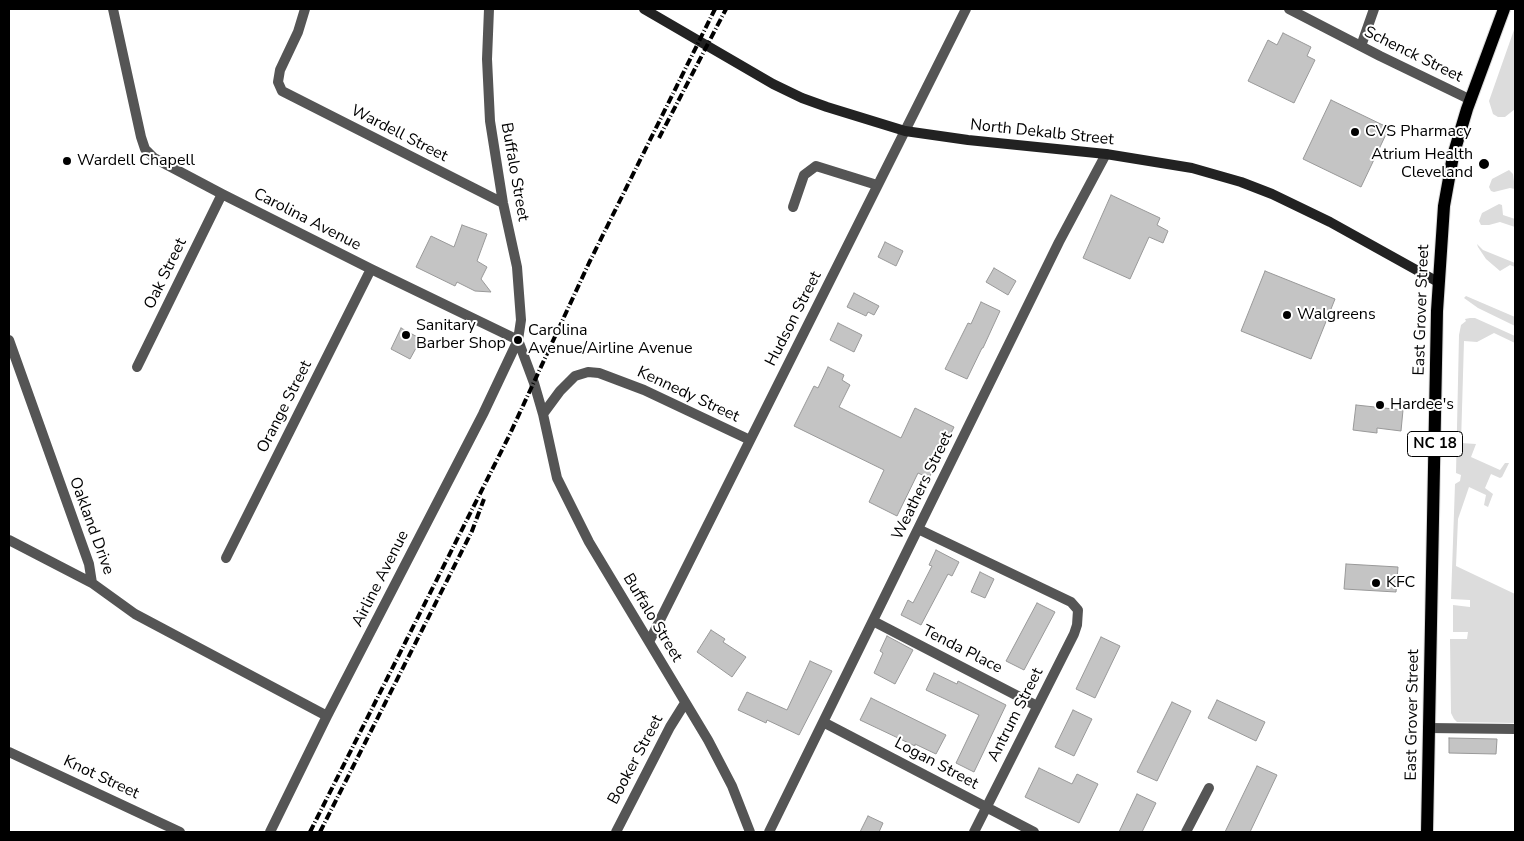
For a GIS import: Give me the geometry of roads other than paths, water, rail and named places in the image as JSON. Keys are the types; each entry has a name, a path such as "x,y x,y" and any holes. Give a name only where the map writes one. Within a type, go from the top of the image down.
{"main road":[{"name":"North Dekalb Street","path":"644,9 773,84 802,98 905,131 968,140 1106,154 1192,168 1272,194 1330,222 1438,282"},
{"name":"East Grover Street","path":"1427,832 1438,282 1444,206 1453,156 1504,9"}],"street":[{"name":"Carolina Avenue","path":"113,9 141,137 145,149 154,158 371,269 518,340"},
{"name":"Wardell Street","path":"305,9 298,32 280,70 278,82 282,91 503,203"},
{"name":"Buffalo Street","path":"489,9 487,59 490,121 503,203 517,267 521,320 518,340"},
{"name":"Hudson Street","path":"649,642 966,9"},
{"name":"Schenck Street","path":"1289,9 1471,100"},
{"path":"1360,46 1374,9"},
{"name":"Weathers Street","path":"769,832 1060,242 1106,154"},
{"path":"793,207 804,175 816,166 877,185"},
{"name":"Oak Street","path":"137,367 222,194"},
{"name":"Orange Street","path":"226,558 371,269"},
{"name":"Oakland Drive","path":"9,340 89,564 92,583 136,614 327,716"},
{"path":"518,340 543,414"},
{"name":"Airline Avenue","path":"270,832 327,716 474,431 518,340"},
{"name":"Kennedy Street","path":"543,414 560,391 576,376 588,372 599,373 644,390 750,440"},
{"name":"Buffalo Street","path":"543,414 557,478 589,542 708,740 732,786 750,832"},
{"name":"Antrum Street","path":"918,529 1071,602 1078,610 1074,634 974,832"},
{"path":"9,540 92,583"},
{"name":"Tenda Place","path":"873,621 1037,706"},
{"name":"Booker Street","path":"616,832 670,727 685,703"},
{"name":"Logan Street","path":"823,722 1034,832"},
{"path":"1428,728 1515,729"},
{"name":"Knot Street","path":"9,752 180,832"},
{"path":"1186,832 1209,788"}],"railway":[{"path":"310,832 509,436 589,263 715,9"},
{"path":"659,138 726,9"},
{"path":"320,832 472,531 484,499"}],"place":[{"name":"CVS Pharmacy","path":"1355,132"},
{"name":"Wardell Chapell","path":"67,161"},
{"name":"Atrium Health Cleveland","path":"1484,164"},
{"name":"Walgreens","path":"1287,315"},
{"name":"Sanitary Barber Shop","path":"406,335"},
{"name":"Carolina Avenue/Airline Avenue","path":"518,340"},
{"name":"Hardee's","path":"1380,405"},
{"name":"KFC","path":"1376,583"}]}
